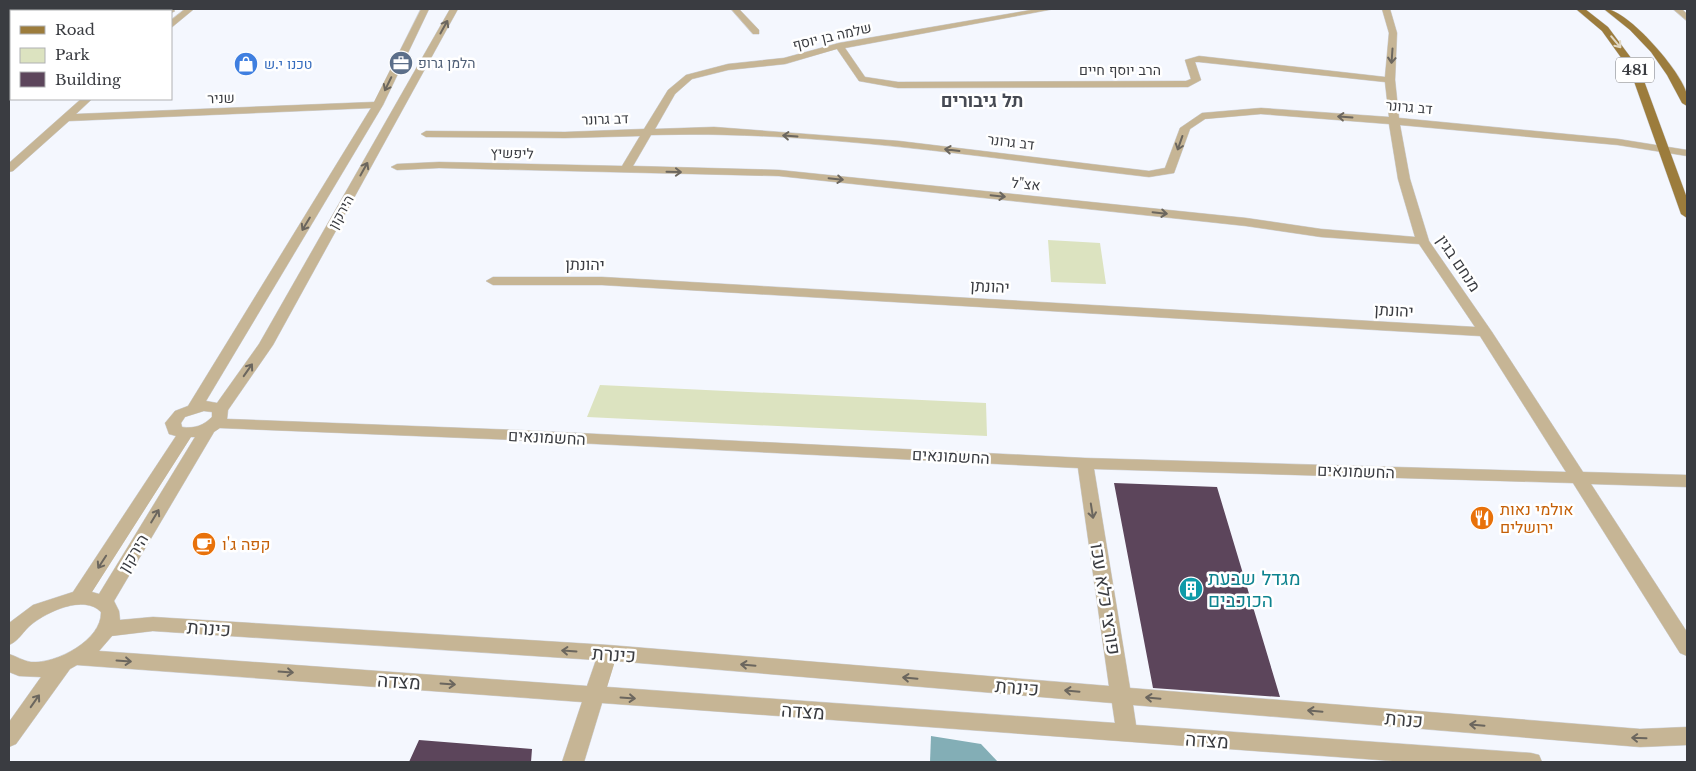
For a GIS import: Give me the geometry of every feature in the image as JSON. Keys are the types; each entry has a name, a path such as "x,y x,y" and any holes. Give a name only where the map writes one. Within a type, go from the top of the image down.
{"main road":[{"path":"9,9 43,9"},
{"name":"481","path":"1580,9 1605,29 1635,70 1687,214"},
{"name":"481","path":"1608,9 1639,33 1656,51 1676,80 1687,102"}],"street":[{"path":"172,24 190,9"},
{"name":"הירקון","path":"195,407 378,105 425,9"},
{"name":"הירקון","path":"103,602 215,420 266,345 454,9"},
{"path":"735,9 756,32"},
{"name":"שלמה בן יוסף","path":"626,171 671,92 689,77 728,66 784,62 839,46 1050,9"},
{"name":"מנחם בגין","path":"1386,9 1393,33 1390,80 1394,121 1404,179 1423,240 1485,332 1687,648"},
{"path":"1678,9 1687,18"},
{"path":"172,11 182,15"},
{"name":"הרב יוסף חיים","path":"839,46 862,79 898,85 1188,84 1196,80 1190,60 1199,59 1390,80"},
{"path":"9,169 86,100"},
{"name":"שניר","path":"65,118 378,105"},
{"name":"דב גרונר","path":"426,134 565,135 714,130 899,144 1149,174 1170,172 1185,128 1202,116 1261,111 1557,136 1687,155"},
{"name":"ליפשיץ","path":"398,167 439,165 626,171"},
{"name":"אצ\"ל","path":"626,171 779,173 1246,222 1322,232 1423,240"},
{"name":"יהונתן","path":"493,281 612,282 1485,332"},
{"path":"210,406 215,420 186,433 175,430 173,423 180,414 195,407 210,406"},
{"name":"החשמונאים","path":"215,420 1085,463 1687,481"},
{"name":"הירקון","path":"79,598 186,433"},
{"name":"פורצי כלא עכו","path":"1085,463 1127,734"},
{"path":"10,634 41,608 67,599 90,598 103,602 110,612 106,629 89,648 69,660 33,670 10,668"},
{"name":"כינרת","path":"106,629 153,624 608,653 1120,695"},
{"path":"573,762 608,653"},
{"path":"9,738 69,660"},
{"name":"מצדה","path":"69,660 595,695 1531,762"},
{"name":"כנרת","path":"1120,695 1640,738 1687,736"}],"green space":[{"path":"1048,240 1100,243 1106,284 1051,282"},
{"path":"600,385 986,403 987,436 587,417"}],"water":[{"path":"931,736 981,744 998,762 930,762"}],"building":[{"name":"מגדל שבעת הכוכבים","path":"1114,483 1217,487 1280,697 1153,688"},
{"path":"419,740 532,749 531,762 409,762"}],"place":[{"name":"הלמן גרופ","path":"401,63"},
{"name":"טכנו י.ש","path":"246,64"},
{"name":"אולמי נאות ירושלים","path":"1482,518"},
{"name":"קפה ג'ו","path":"204,544"},
{"name":"מגדל שבעת הכוכבים","path":"1191,589"}],"district":[{"name":"תל גיבורים","path":"982,101"}]}
